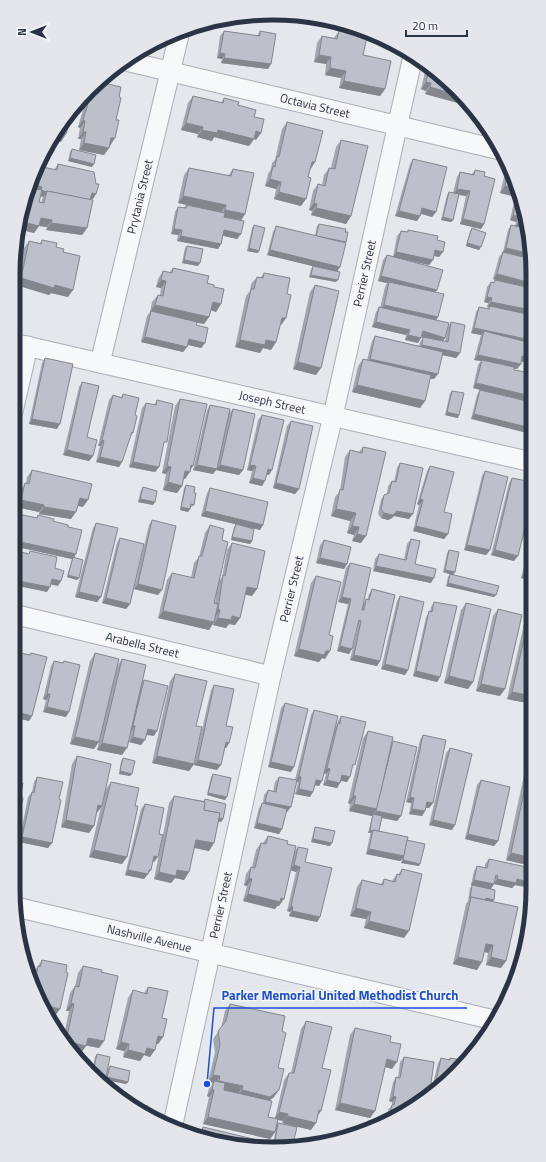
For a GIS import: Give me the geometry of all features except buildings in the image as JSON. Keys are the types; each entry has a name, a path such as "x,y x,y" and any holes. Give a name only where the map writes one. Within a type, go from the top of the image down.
{"street":[{"name":"Prytania Street","path":"100,363 179,38"},
{"name":"Perrier Street","path":"173,1122 212,952 271,676 333,416 412,62"},
{"name":"Octavia Street","path":"133,63 493,148"},
{"name":"Joseph Street","path":"21,345 526,461"},
{"name":"Arabella Street","path":"20,616 271,676"},
{"name":"Nashville Avenue","path":"21,908 212,952 490,1019"}],"place":[{"name":"Parker Memorial United Methodist Church","path":"207,1084"}]}
